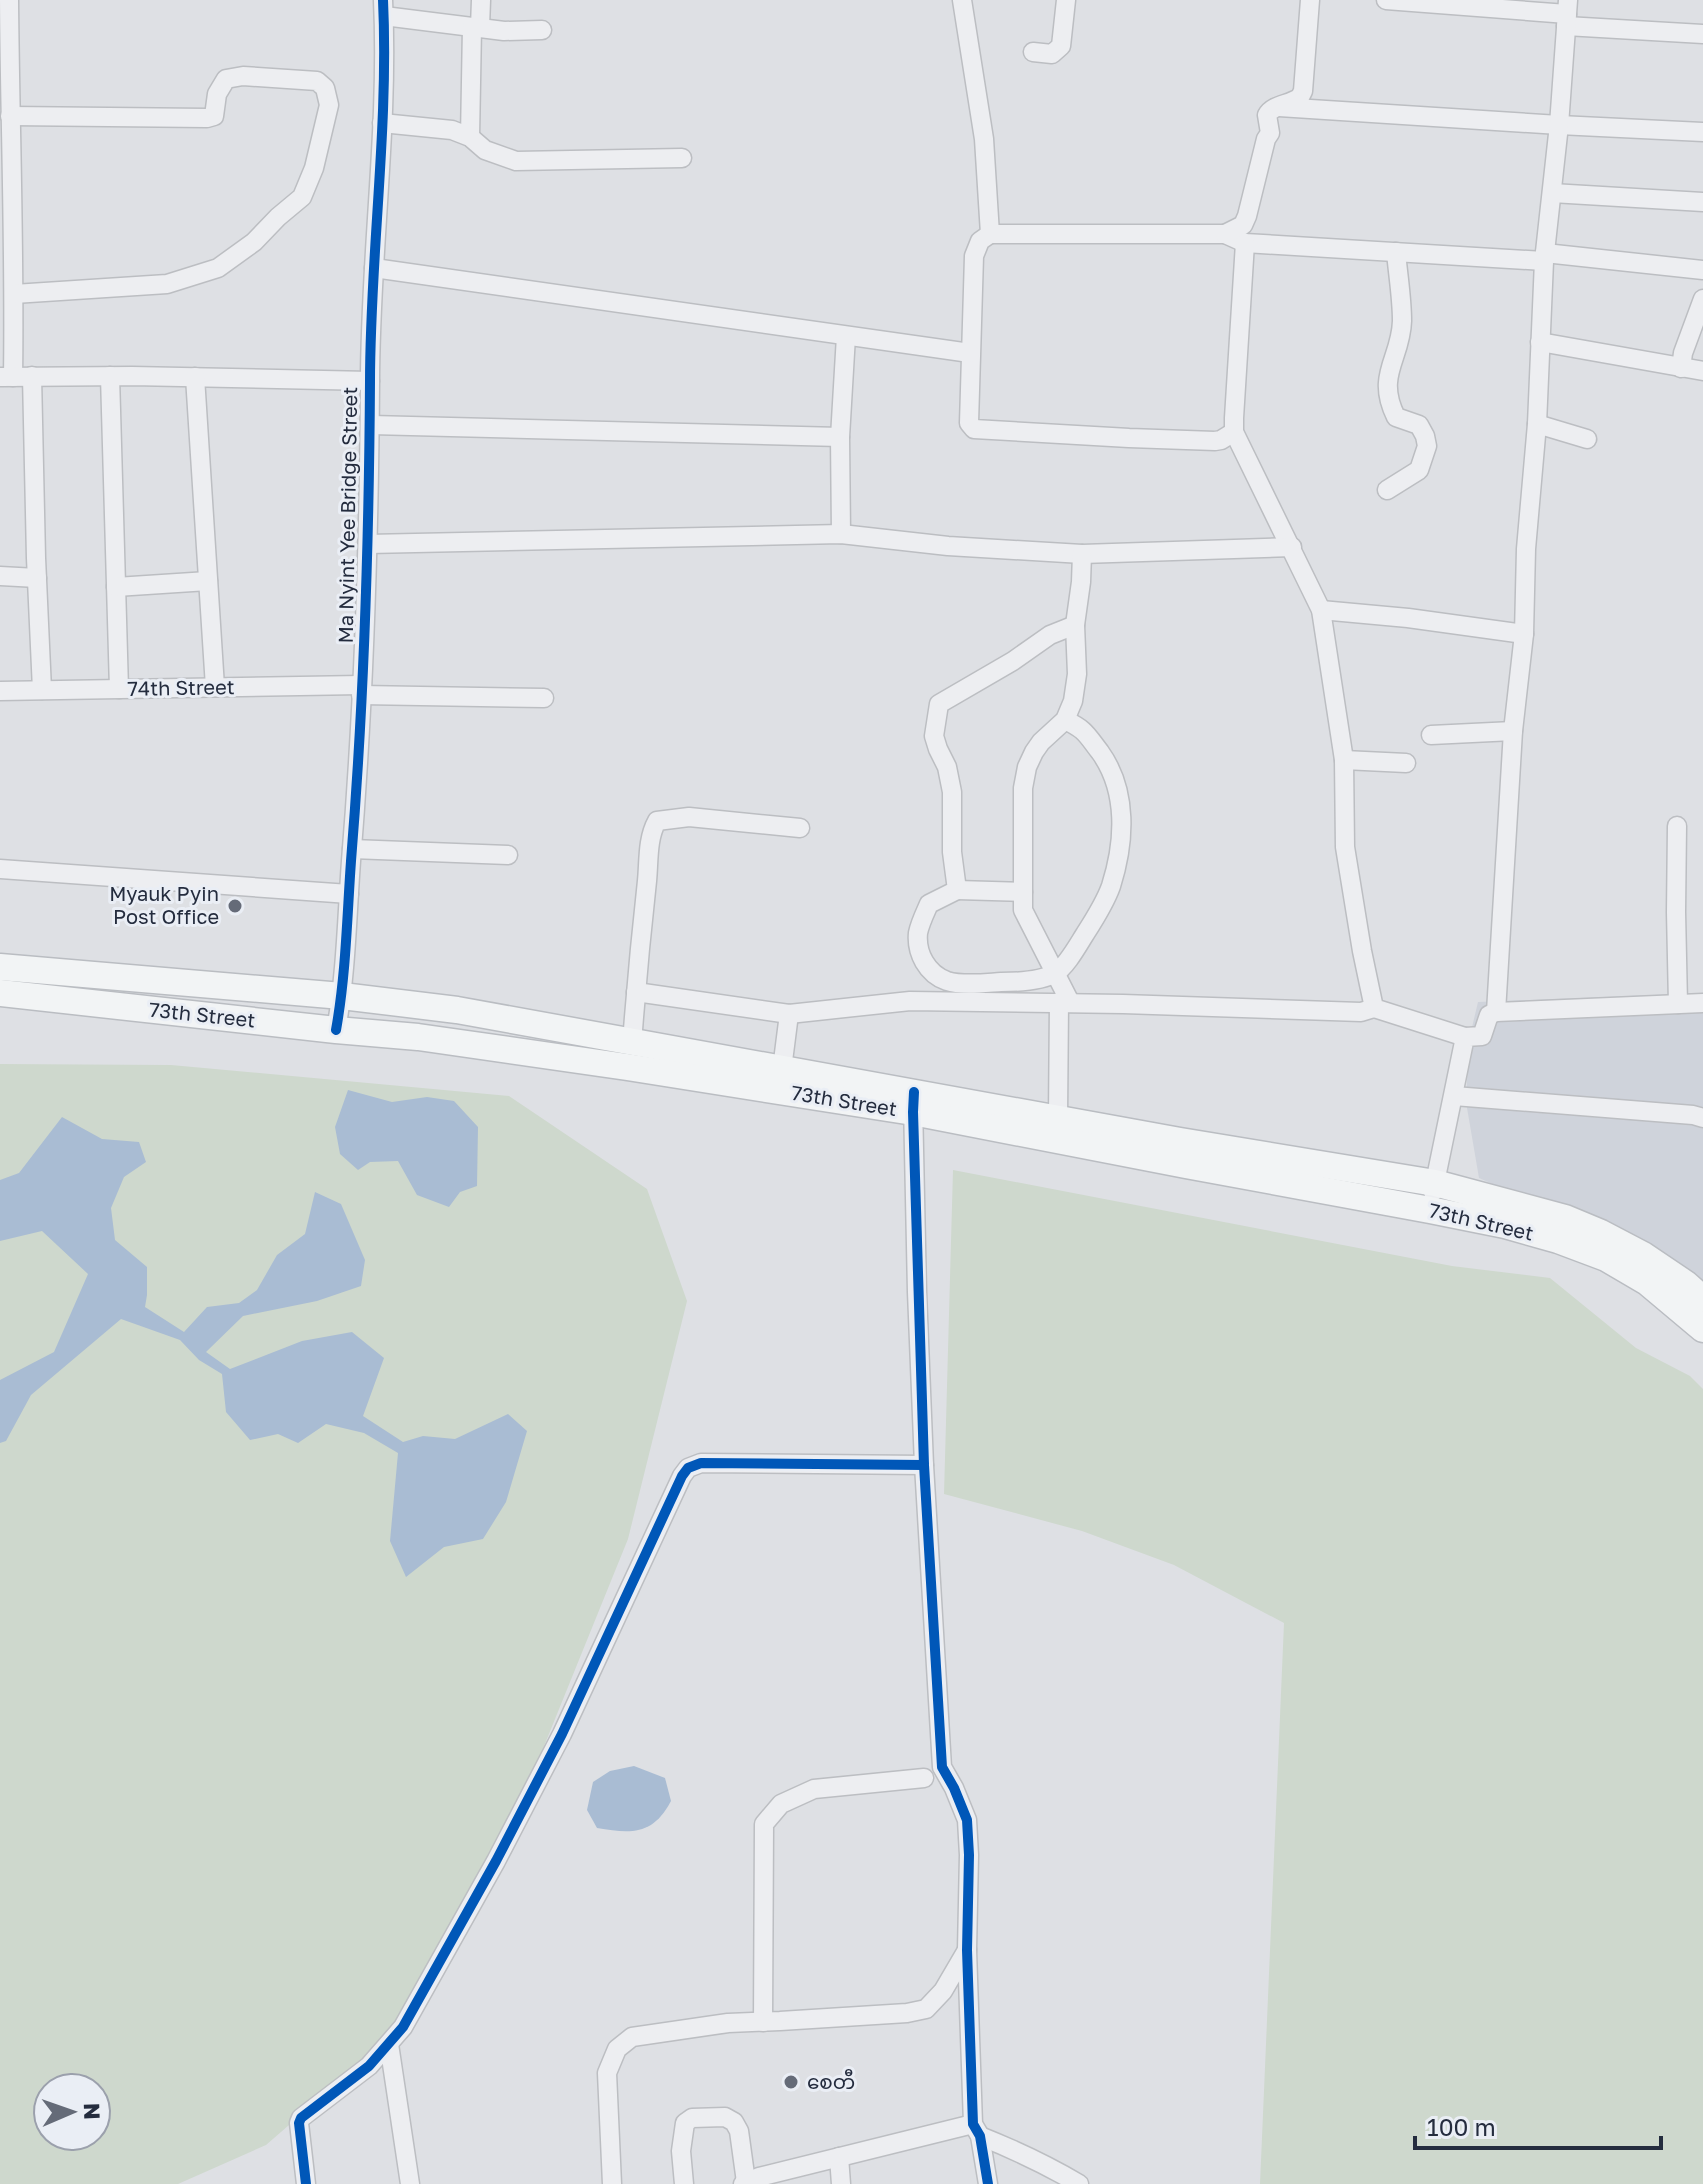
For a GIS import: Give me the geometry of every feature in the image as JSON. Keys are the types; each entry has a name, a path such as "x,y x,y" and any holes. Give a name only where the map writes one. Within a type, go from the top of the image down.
{"main road":[{"name":"73th Street","path":"0,967 342,996 457,1010 782,1069 1186,1165 1430,1210 1558,1240 1606,1258 1647,1282 1703,1329"},
{"name":"73th Street","path":"0,993 418,1037 1058,1118 1435,1183 1518,1204 1589,1228 1643,1255 1703,1299"}],"street":[{"path":"9,0 14,294 6,377 370,381"},
{"path":"470,137 476,27 481,0"},
{"path":"962,0 984,139 990,234"},
{"path":"1033,52 1052,54 1061,46 1066,0"},
{"path":"1225,234 1243,225 1247,216 1270,133 1269,110 1294,101 1303,91 1310,0"},
{"path":"1386,0 1567,13 1703,34"},
{"path":"384,8 504,31 542,30"},
{"name":"Ma Nyint Yee Bridge Street","path":"336,1030 342,996 352,849 368,544 370,381 384,8"},
{"path":"1496,1012 1513,731 1524,634 1526,549 1537,424 1544,257 1559,125 1567,13"},
{"path":"10,116 207,118 214,116 217,94 226,79 243,76 317,81 325,88 329,105 314,168 302,197 254,242 218,268 167,284 14,294"},
{"path":"1279,107 1703,132"},
{"path":"382,123 452,130 470,137 485,150 516,161 682,158"},
{"path":"1552,193 1703,202"},
{"path":"1234,432 1215,441 974,429 969,423 970,353 974,256 980,241 990,234 1225,234 1245,243 1544,257 1703,270"},
{"path":"1245,243 1234,432 1321,610 1344,760 1345,847 1374,1008"},
{"path":"1387,490 1419,470 1427,446 1419,425 1396,417 1390,404 1389,368 1402,322 1396,252"},
{"path":"374,268 970,353"},
{"path":"1681,368 1683,353 1703,299"},
{"path":"841,534 840,437 846,336"},
{"path":"1540,342 1703,371"},
{"path":"32,376 42,690"},
{"path":"110,376 119,689"},
{"path":"195,377 215,687"},
{"path":"1537,424 1587,439"},
{"path":"371,425 840,437"},
{"path":"368,544 841,534 948,546 1082,554 1292,547"},
{"path":"1058,1118 1065,1002 1056,973 1023,910 1023,788 1027,767 1041,742 1065,720 1073,701 1077,674 1075,625 1082,554"},
{"path":"0,576 37,578"},
{"path":"116,587 208,581"},
{"path":"1321,610 1524,634"},
{"path":"957,890 952,852 952,792 947,767 934,736 939,704 1013,661 1050,635 1075,625"},
{"name":"74th Street","path":"0,691 215,687 544,698"},
{"path":"1023,892 957,890 929,904 918,932 919,949 928,971 947,981 971,983 1025,982 1056,973 1093,921 1110,888 1121,840 1121,808 1117,782 1107,762 1083,728 1065,720"},
{"path":"1431,735 1513,731"},
{"path":"1344,760 1406,763"},
{"path":"632,1043 650,834 657,821 689,817 800,828"},
{"path":"1677,826 1678,1004"},
{"path":"352,849 508,855"},
{"path":"0,869 349,894"},
{"path":"636,992 789,1014 910,1001 1065,1002 1361,1012 1374,1008 1465,1037 1482,1036 1489,1015 1496,1012 1703,1003"},
{"path":"782,1069 789,1014"},
{"path":"1430,1210 1465,1037"},
{"path":"1454,1096 1615,1107 1703,1118"},
{"path":"913,1102 924,1465 942,1767 967,1820 967,1950 977,2130 988,2184"},
{"path":"306,2184 301,2118 369,2066 403,2027 414,2009 562,1734 688,1468 701,1463 924,1465"},
{"path":"763,2022 764,1824 781,1804 814,1789 924,1778"},
{"path":"612,2184 607,2073 617,2049 632,2037 728,2023 907,2013 926,2009 943,1991 967,1950"},
{"path":"389,2044 410,2184"},
{"path":"684,2184 681,2151 685,2123 692,2118 725,2117 737,2126 745,2183 839,2157 977,2130 1054,2168 1076,2183"},
{"path":"839,2157 841,2184"}],"shaded area":[{"path":"1703,993 1703,1288 1668,1261 1479,1178 1466,1102 1469,1040 1478,1002"},
{"path":"0,1064 171,1065 509,1096 647,1189 687,1301 628,1539 525,1793 402,2027 266,2145 178,2184 0,2184"},
{"path":"953,1170 1452,1266 1550,1278 1636,1348 1690,1376 1703,1389 1703,2184 1260,2184 1284,1623 1174,1565 1082,1531 944,1494"}],"water":[{"path":"348,1090 392,1102 427,1097 454,1101 478,1127 477,1186 460,1192 449,1207 417,1195 398,1161 370,1162 358,1170 340,1154 335,1127"},
{"path":"62,1117 102,1139 139,1142 146,1162 124,1177 111,1208 115,1240 147,1267 145,1307 184,1332 207,1307 239,1303 257,1290 277,1255 305,1234 315,1192 341,1204 365,1260 361,1286 317,1301 243,1316 206,1352 230,1369 302,1341 352,1332 384,1358 363,1416 403,1442 423,1436 455,1439 508,1414 527,1431 506,1502 483,1539 444,1547 406,1577 390,1541 398,1453 364,1433 326,1424 298,1443 278,1434 250,1440 226,1412 222,1374 199,1360 180,1340 121,1319 31,1395 6,1441 0,1443 0,1380 54,1352 88,1274 42,1231 0,1241 0,1180 19,1173"},
{"path":"634,1766 665,1778 671,1801 657,1820 640,1830 597,1828 587,1810 593,1782 610,1771"}],"cycle path":[{"path":"336,1030 346,946 362,682 371,334 384,95 383,0"},
{"path":"914,1092 924,1465 942,1767 967,1820 967,1950 973,2124 980,2136 988,2184"},
{"path":"306,2184 301,2118 369,2066 403,2027 496,1861 562,1734 688,1468 701,1463 924,1465"}],"place":[{"name":"Myauk Pyin Post Office","path":"235,906"},
{"name":"စေတီ","path":"791,2082"}]}
